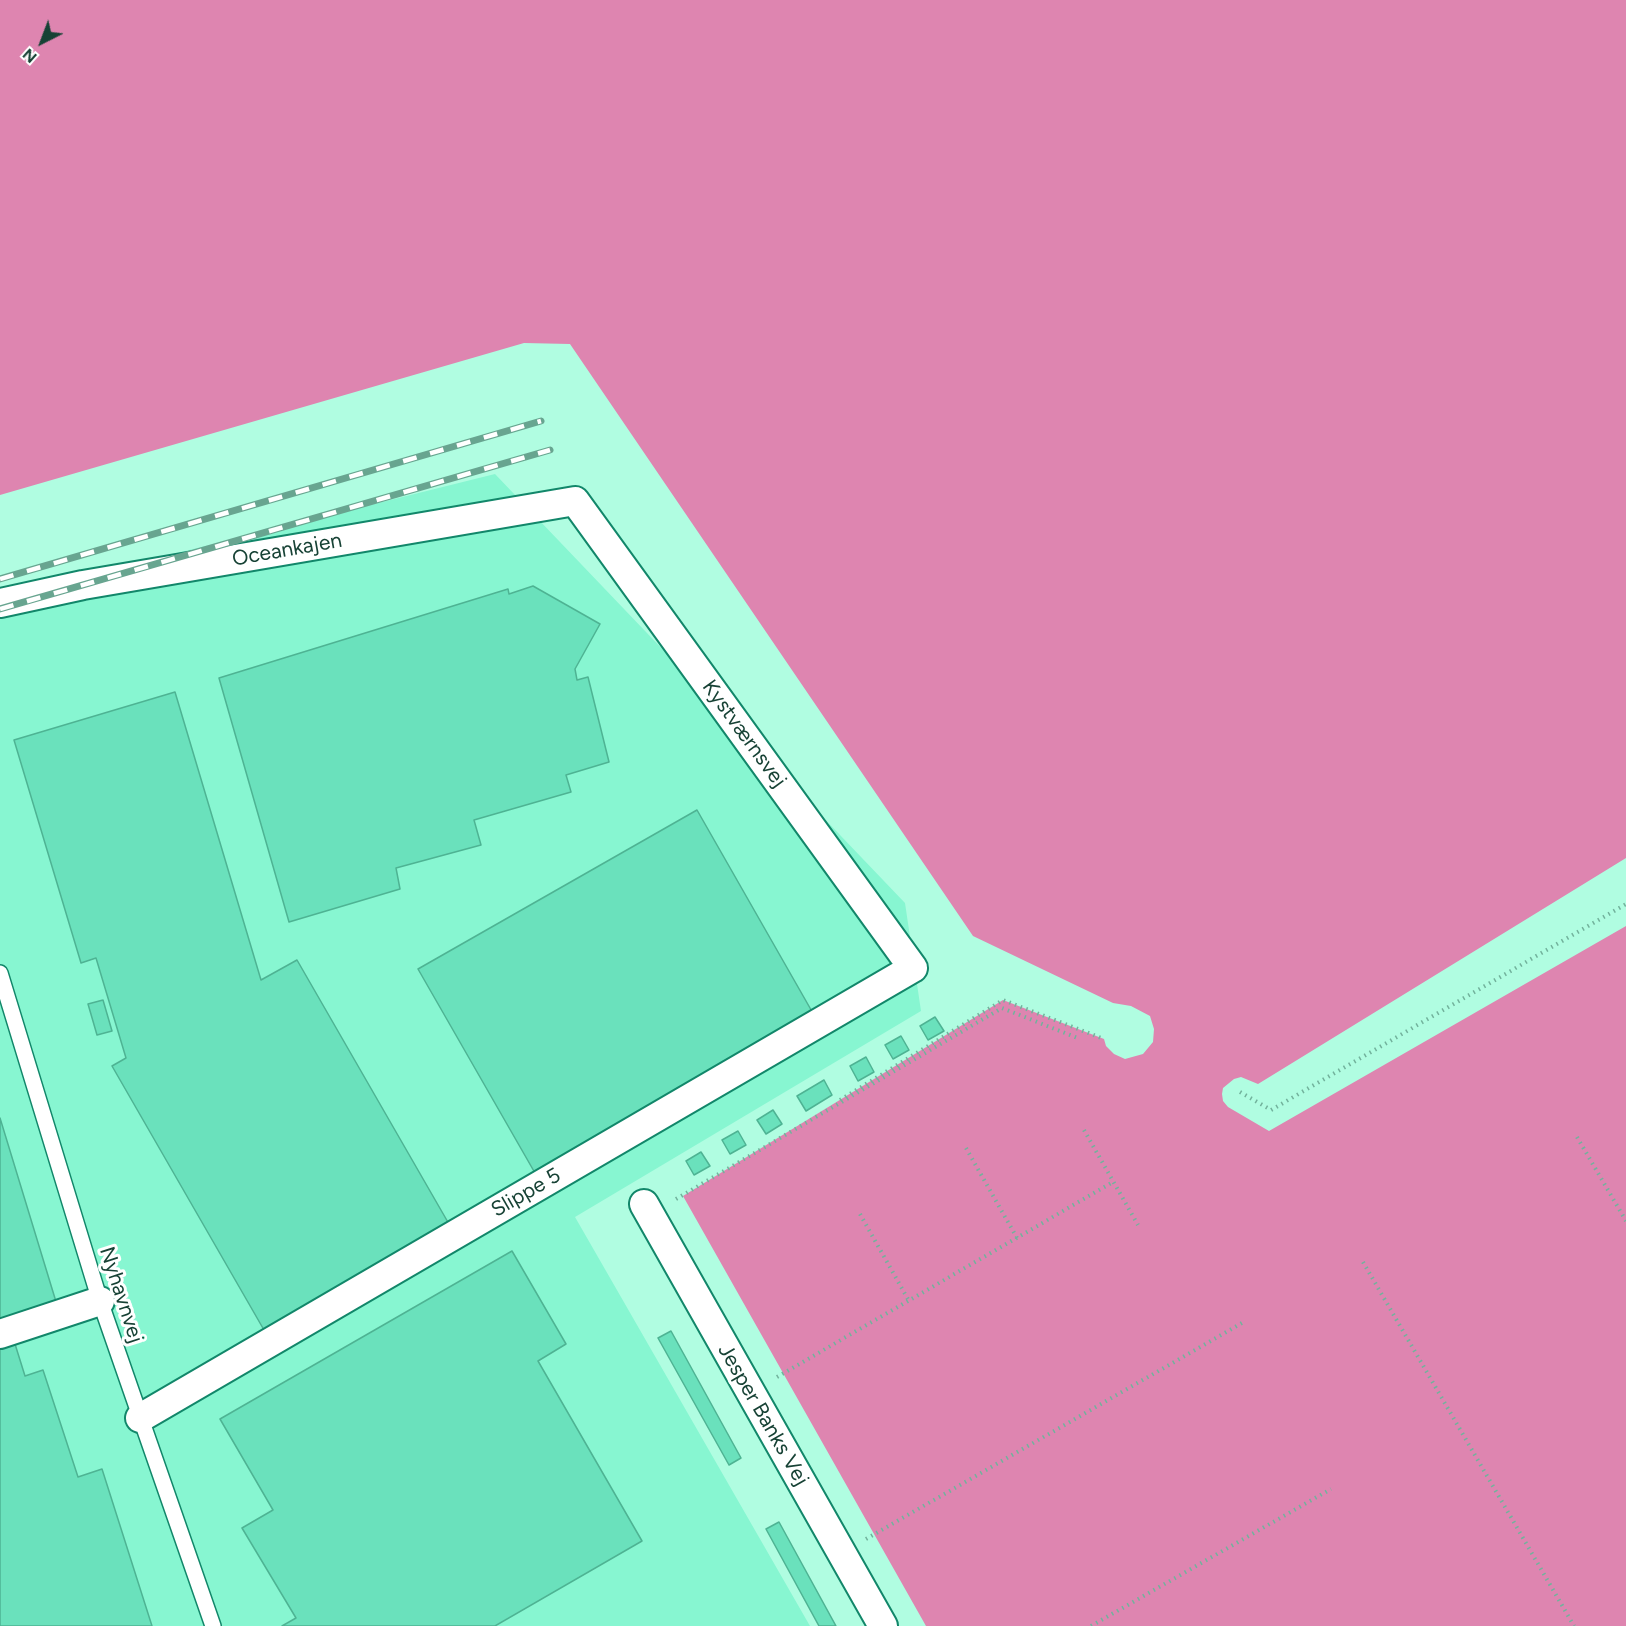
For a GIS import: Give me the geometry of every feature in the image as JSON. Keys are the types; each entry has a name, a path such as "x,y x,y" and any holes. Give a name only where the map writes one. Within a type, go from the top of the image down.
{"street":[{"name":"Oceankajen","path":"0,603 83,585 575,501"},
{"name":"Kystværnsvej","path":"575,501 913,968"},
{"name":"Slippe 5","path":"140,1418 913,968"},
{"name":"Jesper Banks Vej","path":"658,1203 883,1626"},
{"path":"0,1334 100,1301"}],"lane":[{"name":"Nyhavnvej","path":"0,973 100,1301 213,1626"}],"path":[{"path":"1240,1092 1270,1110 1626,904"},
{"path":"683,1196 1003,1000 1104,1039"},
{"path":"658,1203 1002,1008 1080,1039"},
{"path":"1084,1130 1138,1225"},
{"path":"1577,1137 1626,1221"},
{"path":"966,1148 1017,1238"},
{"path":"778,1376 1113,1182"},
{"path":"860,1214 909,1301"},
{"path":"1363,1262 1574,1626"},
{"path":"863,1540 1242,1323"},
{"path":"1091,1626 1331,1489"}],"shaded area":[{"path":"0,0 1626,0 1626,858 1258,1084 1241,1077 1234,1079 1223,1088 1222,1094 1223,1101 1228,1107 1269,1131 1626,926 1626,1626 926,1626 683,1196 1003,1000 1104,1039 1106,1046 1114,1054 1125,1059 1143,1054 1153,1042 1154,1029 1150,1016 1131,1006 1113,1003 973,936 570,344 524,343 0,495"},
{"path":"495,474 905,903 921,1011 575,1217 810,1626 0,1626 0,597"}],"building":[{"path":"533,586 600,624 575,669 577,680 588,677 609,762 566,775 571,792 474,820 481,845 396,868 400,889 289,922 219,678 508,589 509,594"},
{"path":"175,692 261,980 297,960 449,1224 264,1330 112,1066 126,1058 96,958 81,963 14,740"},
{"path":"697,810 814,1015 535,1173 418,969"},
{"path":"103,1000 112,1031 97,1035 88,1004"},
{"path":"935,1017 944,1031 928,1040 920,1026"},
{"path":"901,1036 909,1050 893,1059 885,1045"},
{"path":"866,1057 874,1072 858,1081 850,1066"},
{"path":"824,1080 832,1095 806,1111 797,1096"},
{"path":"773,1110 782,1124 766,1134 757,1120"},
{"path":"0,1118 57,1305 0,1322"},
{"path":"738,1131 746,1145 730,1154 722,1140"},
{"path":"701,1152 710,1166 694,1175 686,1161"},
{"path":"512,1251 566,1344 538,1361 642,1541 495,1626 282,1626 296,1618 242,1528 273,1510 220,1419"},
{"path":"671,1331 741,1458 729,1465 658,1338"},
{"path":"15,1344 25,1376 43,1370 78,1477 102,1469 152,1626 0,1626 0,1348"},
{"path":"779,1522 836,1626 819,1626 766,1529"}],"railway":[{"path":"0,579 541,421"},
{"path":"0,609 550,450"}]}
